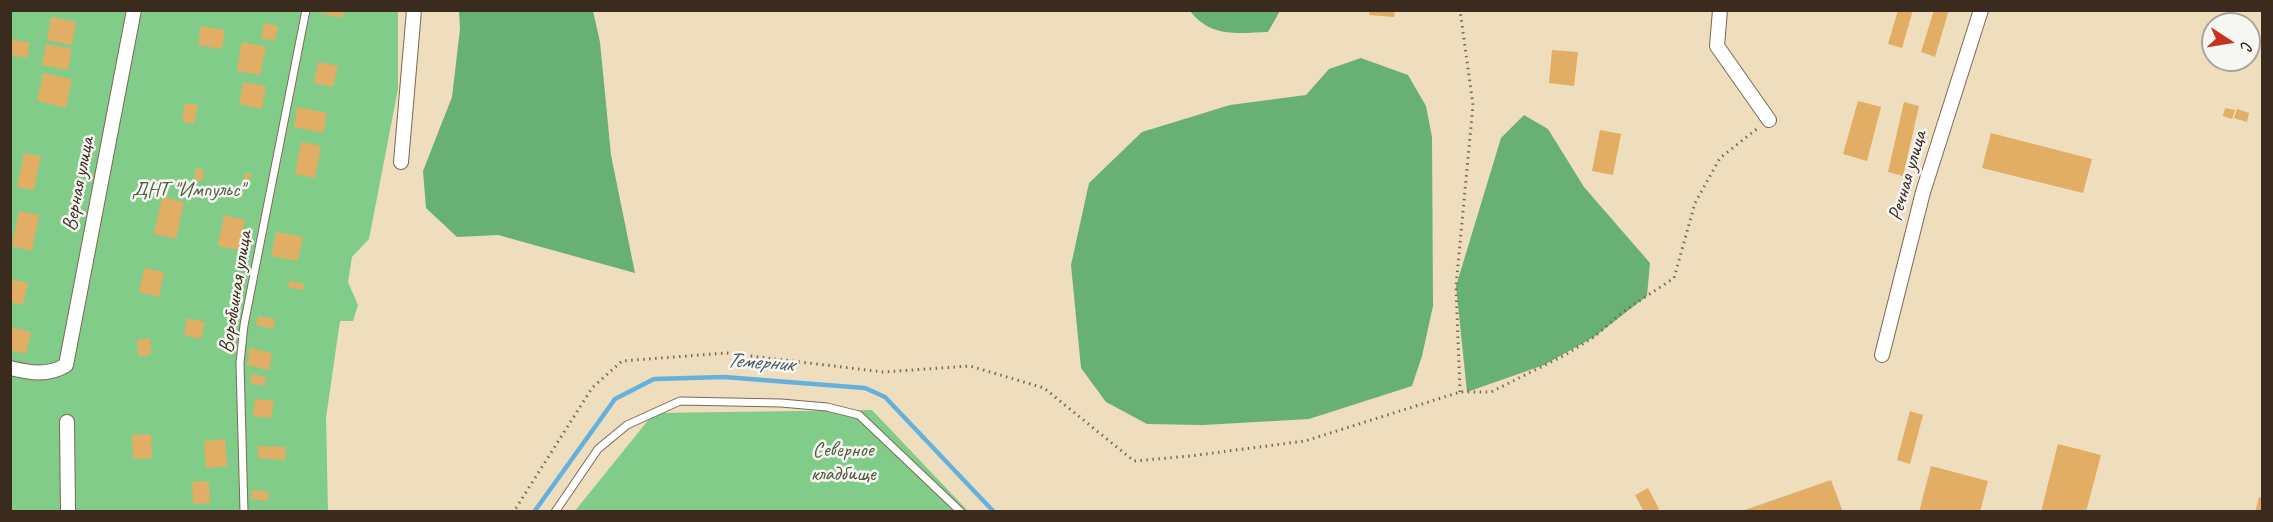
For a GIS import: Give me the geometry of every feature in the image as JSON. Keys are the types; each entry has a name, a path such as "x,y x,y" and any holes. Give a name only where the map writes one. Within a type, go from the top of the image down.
{"street":[{"name":"Верная улица","path":"10,368 40,374 56,371 66,365 134,10"},
{"path":"401,162 414,10"},
{"path":"1720,10 1717,46 1769,120"},
{"name":"Речная улица","path":"1881,355 1923,192 1981,10"},
{"path":"67,422 68,512"}],"lane":[{"name":"Воробьиная улица","path":"244,512 240,363 244,325 306,10"},
{"path":"555,512 598,449 627,425 680,401 815,406 859,415 961,512"}],"path":[{"path":"1460,10 1473,105 1456,286 1460,392"},
{"path":"511,512 516,508 592,388 622,361 726,353 883,372 970,366 1044,388 1134,461 1305,441 1460,392 1491,392 1565,355 1594,337 1624,311 1674,278 1695,203 1720,158 1769,120"}],"green space":[{"name":"ДНТ \"Импульс\"","path":"10,11 398,11 398,89 369,239 352,257 348,282 358,305 353,321 340,321 326,418 328,511 11,511"},
{"path":"459,11 593,11 600,42 611,155 635,273 498,235 457,237 426,208 423,171 452,97 460,29"},
{"path":"1190,11 1280,11 1268,32 1236,33 1207,26"},
{"path":"1361,58 1408,75 1426,106 1432,137 1433,306 1422,356 1412,386 1309,419 1203,425 1147,424 1106,402 1081,368 1071,265 1089,183 1142,132 1230,105 1306,95 1329,69"},
{"path":"1524,115 1548,129 1584,187 1650,263 1647,296 1594,337 1544,365 1467,392 1456,286 1501,138"},
{"name":"Северное кладбище","path":"872,410 968,511 574,512 654,413"}],"building":[{"path":"320,10 344,10 343,18 320,13"},
{"path":"1370,10 1395,10 1394,17 1369,15"},
{"path":"1898,10 1913,10 1902,48 1888,44"},
{"path":"1934,10 1949,10 1935,57 1921,52"},
{"path":"51,17 76,22 72,45 47,40"},
{"path":"264,23 278,26 275,41 261,38"},
{"path":"201,26 225,30 222,49 198,45"},
{"path":"10,39 30,43 27,58 10,55"},
{"path":"242,42 266,47 260,75 237,71"},
{"path":"46,44 72,49 68,70 42,65"},
{"path":"1552,50 1578,52 1574,86 1549,83"},
{"path":"318,62 338,66 333,87 314,83"},
{"path":"43,73 72,79 66,108 37,101"},
{"path":"243,82 266,86 262,109 239,104"},
{"path":"1858,101 1881,107 1867,161 1843,154"},
{"path":"1904,102 1919,106 1903,176 1888,172"},
{"path":"185,103 198,105 194,124 182,121"},
{"path":"297,107 327,113 323,133 294,127"},
{"path":"2225,108 2235,110 2232,119 2223,116"},
{"path":"2237,109 2249,113 2247,122 2234,118"},
{"path":"1600,130 1621,134 1613,175 1592,171"},
{"path":"1991,133 2092,159 2083,193 1982,168"},
{"path":"301,142 321,146 315,178 295,174"},
{"path":"24,153 41,156 34,190 17,187"},
{"path":"196,168 204,170 202,181 194,180"},
{"path":"245,173 251,174 248,187 243,186"},
{"path":"162,197 184,202 176,239 154,234"},
{"path":"19,211 39,215 32,251 12,246"},
{"path":"224,215 245,220 239,250 218,246"},
{"path":"276,232 303,237 298,261 271,256"},
{"path":"144,268 164,272 159,297 139,292"},
{"path":"10,279 28,283 23,305 10,302"},
{"path":"289,281 305,284 303,290 288,287"},
{"path":"258,316 275,319 273,329 256,325"},
{"path":"187,318 205,322 201,339 184,335"},
{"path":"10,327 31,332 26,354 10,350"},
{"path":"150,338 151,355 138,356 137,340"},
{"path":"250,348 272,353 269,370 247,365"},
{"path":"252,374 266,377 264,386 250,383"},
{"path":"255,399 274,401 271,418 253,416"},
{"path":"1910,411 1923,415 1910,464 1897,460"},
{"path":"151,434 152,458 133,459 132,435"},
{"path":"225,439 227,466 206,468 204,441"},
{"path":"2058,444 2101,455 2086,512 2041,512"},
{"path":"258,446 286,447 285,460 258,458"},
{"path":"1931,466 1988,481 1980,512 1919,512"},
{"path":"1831,480 1843,512 1742,512 1742,511"},
{"path":"209,481 210,503 193,504 192,482"},
{"path":"1648,488 1659,509 1654,512 1644,512 1635,495"},
{"path":"252,490 269,492 268,501 251,499"},
{"path":"2259,497 2262,498 2262,512 2255,512"}],"waterway":[{"name":"Темерник","path":"534,512 615,399 654,379 724,377 865,388 885,397 994,512"}]}
